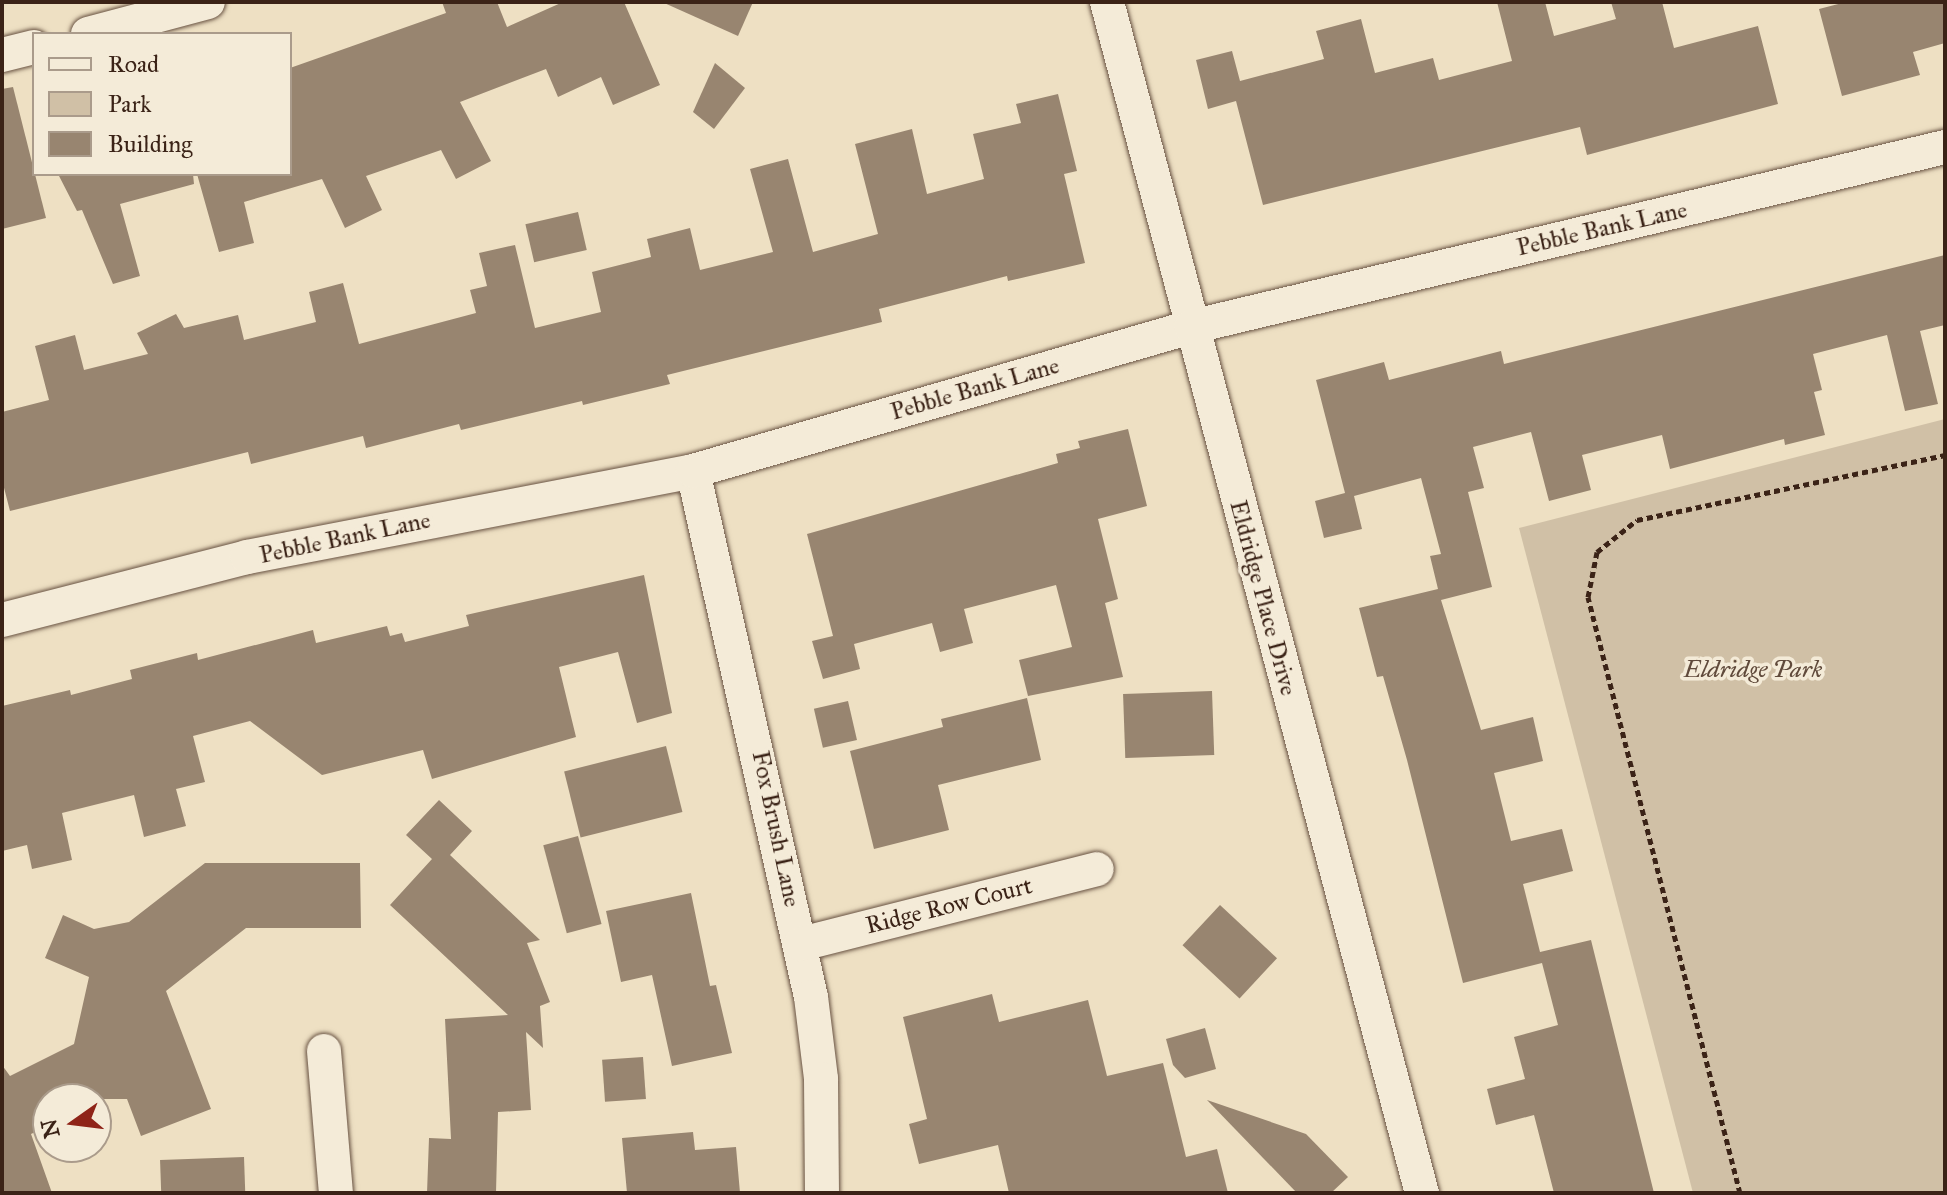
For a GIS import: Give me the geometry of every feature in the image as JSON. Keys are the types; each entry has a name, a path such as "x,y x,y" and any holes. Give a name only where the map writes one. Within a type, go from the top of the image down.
{"street":[{"path":"96,32 208,2"},
{"name":"Eldridge Place Drive","path":"1107,2 1422,1193"},
{"path":"2,55 32,48"},
{"name":"Pebble Bank Lane","path":"2,620 247,557 693,471 1191,327 1945,147"},
{"name":"Fox Brush Lane","path":"693,471 801,944 821,1079 822,1193"},
{"name":"Ridge Row Court","path":"801,944 1097,869"},
{"path":"324,1051 336,1193"}],"path":[{"path":"1740,1193 1588,597 1597,552 1637,520 1945,455"}],"green space":[{"name":"Eldridge Park","path":"1945,419 1945,1193 1693,1193 1519,528"}],"building":[{"path":"442,2 497,2 507,27 563,2 624,2 660,85 613,105 601,77 558,97 546,69 460,102 491,161 456,179 441,150 366,176 382,210 345,228 322,179 244,202 254,243 219,252 198,176 292,176 292,67 446,13"},
{"path":"662,2 753,2 738,36"},
{"path":"1497,2 1545,2 1554,36 1616,19 1611,2 1662,2 1674,48 1758,26 1778,104 1587,155 1580,127 1263,205 1236,101 1208,109 1196,60 1232,51 1240,81 1324,59 1316,31 1361,19 1375,73 1433,58 1439,80 1512,61"},
{"path":"1846,2 1945,2 1945,43 1913,52 1920,75 1842,96 1819,9"},
{"path":"715,63 745,88 714,129 693,112"},
{"path":"13,87 32,162 32,176 35,176 46,218 2,229 2,89"},
{"path":"1058,94 1077,171 1064,174 1085,263 1008,281 1007,276 879,309 882,322 667,375 670,384 583,405 582,401 461,430 459,424 366,448 363,436 251,464 248,452 10,511 2,480 2,412 49,400 35,346 75,335 84,370 148,354 137,333 176,314 184,328 238,315 244,340 316,322 309,292 343,283 359,344 476,313 470,290 487,286 479,253 515,245 535,328 601,312 592,272 651,257 647,239 690,228 700,270 773,252 750,169 788,159 813,252 878,234 855,144 912,129 927,194 984,179 973,134 1021,123 1016,104"},
{"path":"59,176 193,176 194,184 120,204 140,276 113,284 82,210 77,211"},
{"path":"578,212 587,250 534,262 525,224"},
{"path":"1945,255 1945,325 1920,331 1938,404 1905,411 1887,335 1813,354 1822,390 1814,392 1825,435 1785,445 1784,439 1670,469 1662,435 1582,455 1591,490 1549,501 1531,432 1473,447 1484,488 1468,492 1492,587 1441,600 1481,730 1533,717 1543,761 1494,773 1511,841 1562,829 1573,871 1523,884 1540,952 1591,940 1654,1193 1554,1193 1534,1115 1496,1125 1487,1089 1525,1079 1514,1037 1558,1025 1542,963 1463,983 1407,760 1383,676 1377,677 1359,608 1438,589 1430,556 1441,554 1421,478 1354,496 1362,529 1324,538 1315,501 1345,493 1316,380 1384,362 1389,380 1501,351 1504,364"},
{"path":"1128,429 1147,506 1098,519 1118,599 1105,603 1123,677 1028,696 1019,660 1072,647 1056,585 964,609 973,643 940,652 932,623 854,644 860,669 823,679 812,641 833,636 807,534 1058,463 1056,454 1080,448 1078,441"},
{"path":"644,575 672,713 637,723 618,652 559,667 576,737 432,779 423,750 322,775 250,721 193,736 205,782 176,789 186,826 144,837 134,795 62,813 72,860 32,869 27,845 2,851 2,706 70,690 71,695 132,679 130,670 197,653 198,660 313,630 316,643 387,626 390,636 402,633 405,642 469,626 466,615"},
{"path":"1212,691 1214,755 1125,758 1123,694"},
{"path":"1027,698 1041,760 938,785 949,830 874,849 850,751 943,727 941,719"},
{"path":"848,701 857,740 823,748 814,709"},
{"path":"666,746 682,812 581,837 564,771"},
{"path":"439,800 472,831 450,855 540,940 527,943 550,1002 540,1006 543,1048 526,1032 531,1110 498,1112 496,1193 427,1193 429,1138 451,1139 445,1019 508,1015 390,905 432,859 406,835"},
{"path":"578,836 602,924 567,933 543,845"},
{"path":"205,863 360,863 361,928 246,928 166,991 211,1109 141,1136 127,1099 112,1099 112,1083 32,1083 32,1163 41,1163 52,1193 2,1193 2,1065 10,1076 74,1044 89,977 45,958 63,915 94,929 129,922"},
{"path":"691,893 710,986 716,985 732,1053 672,1066 652,975 621,982 606,911"},
{"path":"1220,905 1277,958 1240,998 1182,945"},
{"path":"992,994 999,1022 1088,1000 1107,1076 1163,1063 1186,1157 1217,1149 1228,1193 1009,1193 998,1145 919,1164 909,1124 927,1119 903,1017"},
{"path":"1205,1028 1216,1069 1185,1078 1173,1065 1166,1039"},
{"path":"643,1057 646,1099 605,1102 602,1060"},
{"path":"1207,1100 1306,1134 1348,1177 1331,1193 1297,1193"},
{"path":"693,1132 695,1150 736,1147 740,1193 627,1193 622,1138"},
{"path":"244,1157 245,1193 161,1193 160,1160"}]}
